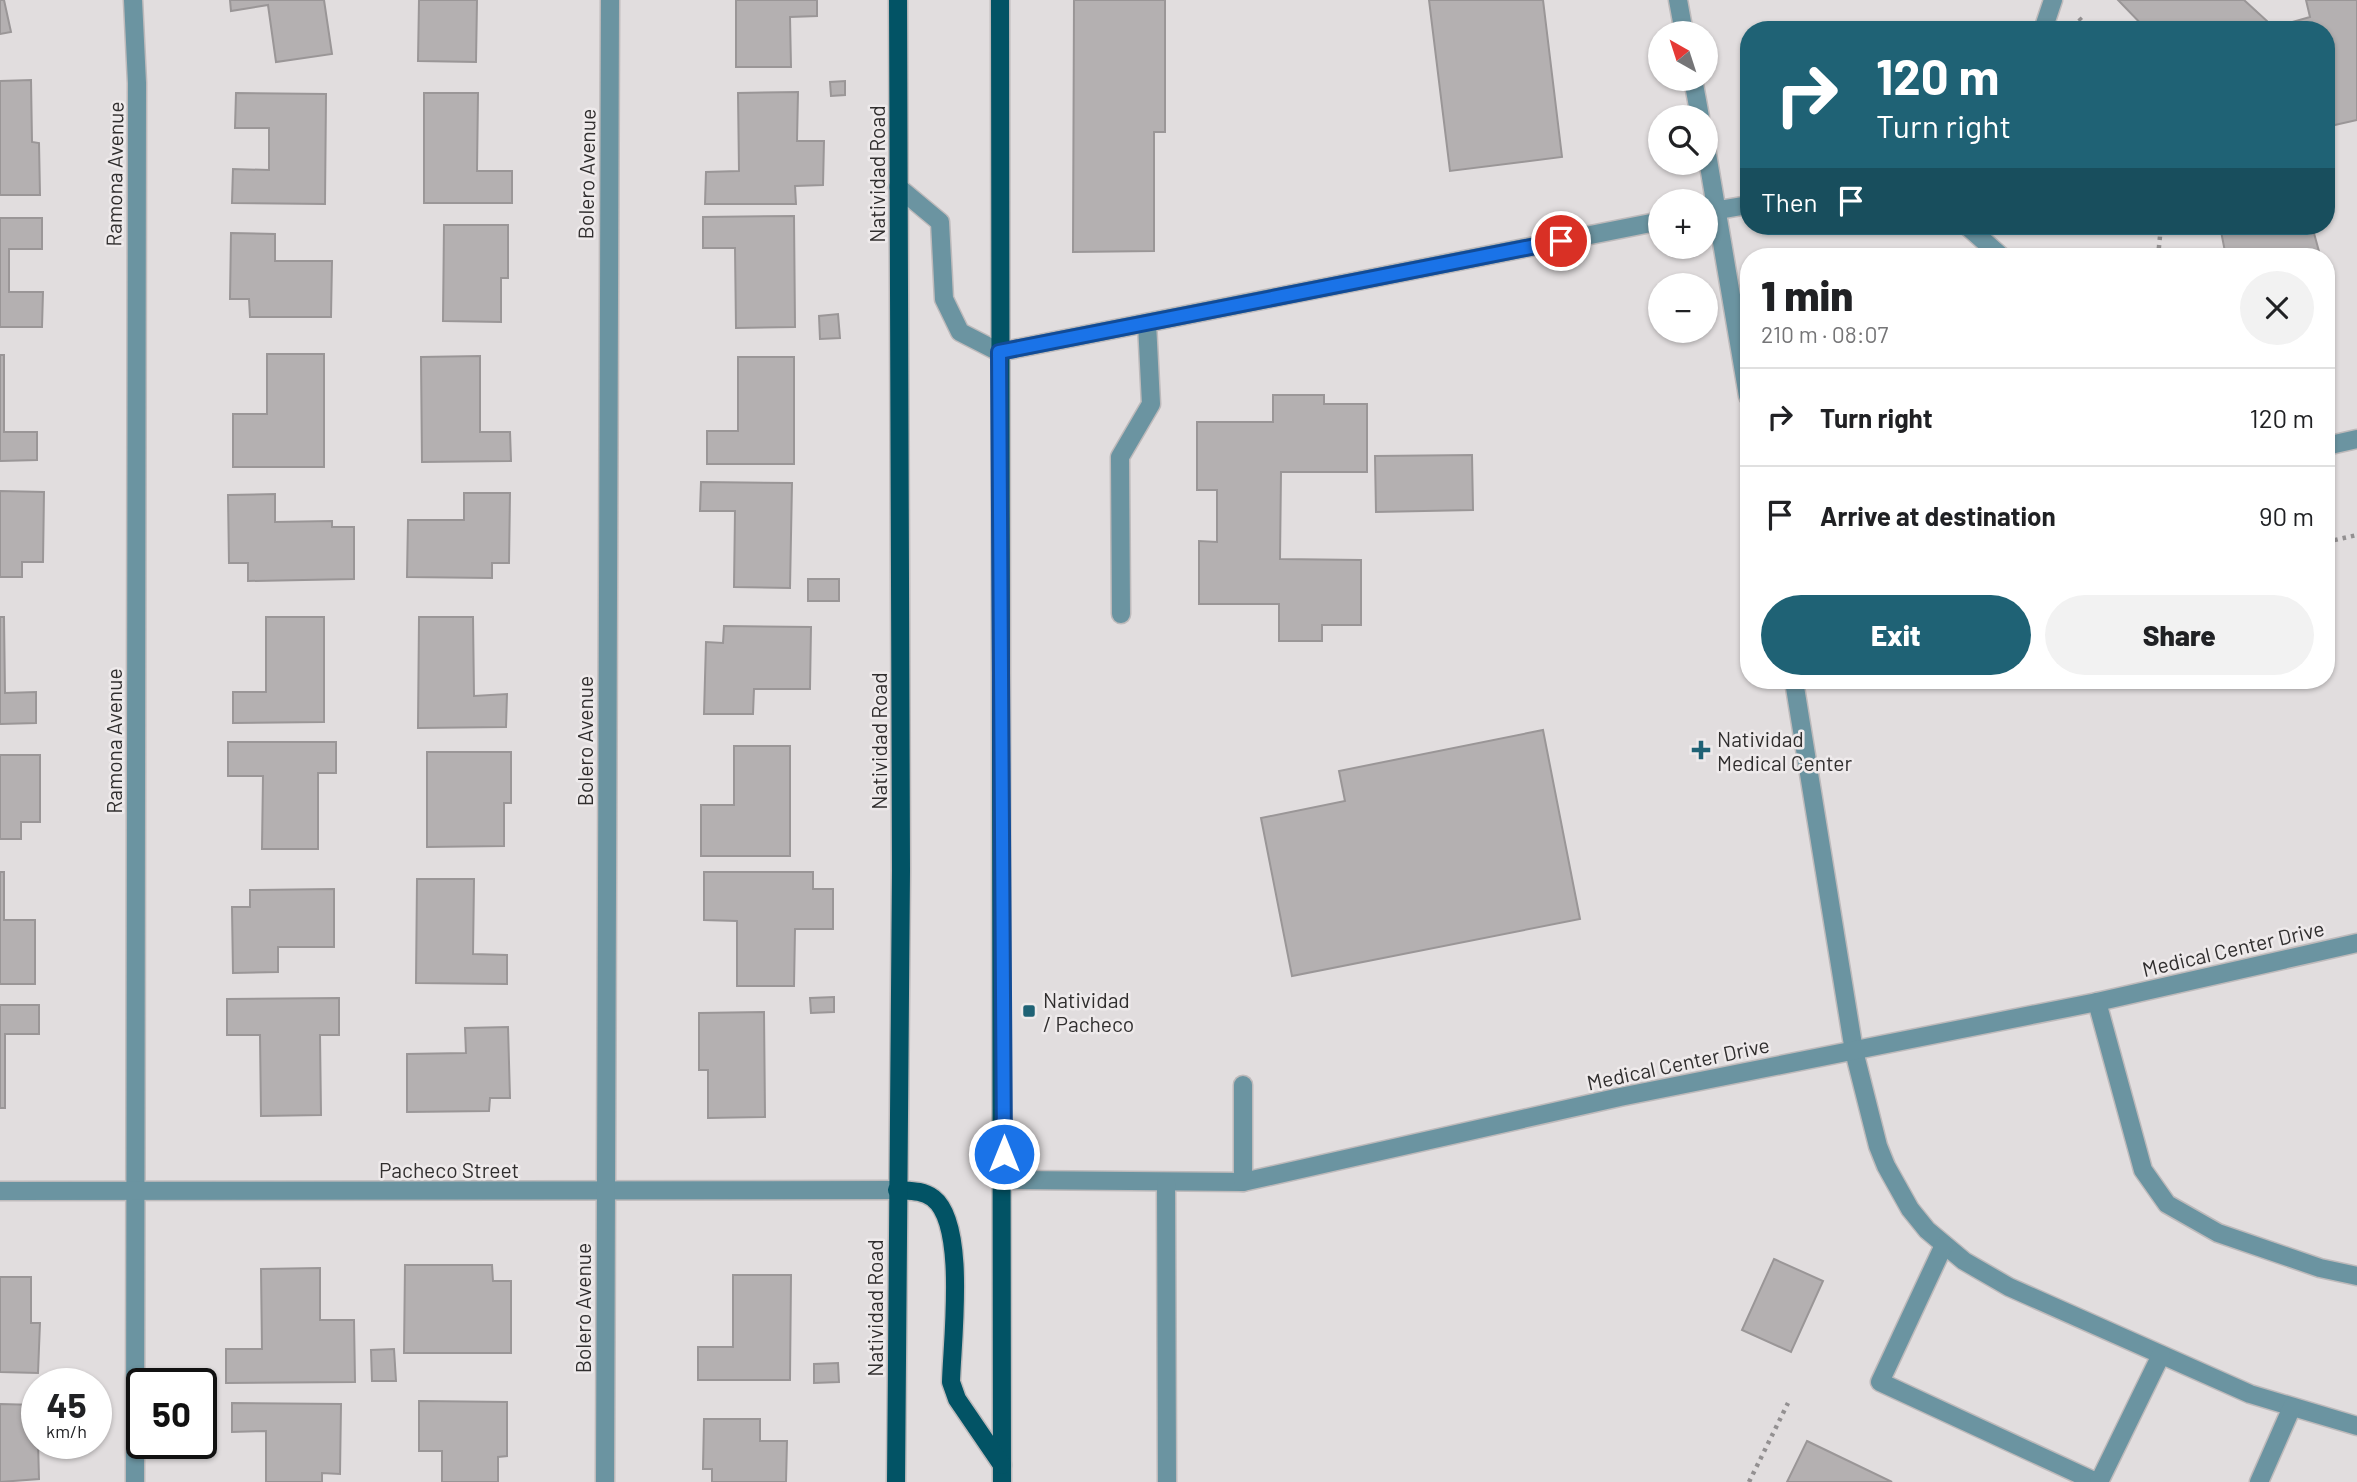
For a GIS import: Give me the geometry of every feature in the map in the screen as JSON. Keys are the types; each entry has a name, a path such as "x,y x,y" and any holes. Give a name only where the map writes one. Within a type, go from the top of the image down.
{"main road":[{"name":"Natividad Road","path":"897,1482 901,871 898,0"},
{"path":"1000,0 999,352 1004,1180 1002,1474"},
{"path":"897,1190 929,1195 950,1221 955,1254 951,1382 957,1399 1002,1474"}],"street":[{"name":"Ramona Avenue","path":"134,0 138,83 135,1482"},
{"name":"Bolero Avenue","path":"605,1482 610,0"},
{"path":"1678,0 1682,21"},
{"path":"2046,21 2053,0"},
{"path":"898,187 940,222 944,299 960,332 999,352 1648,224"},
{"path":"1718,210 1740,206"},
{"path":"1977,235 1992,248"},
{"path":"1718,242 1740,356"},
{"path":"1121,614 1120,457 1151,404 1147,323"},
{"path":"2335,444 2357,439"},
{"path":"1795,689 1854,1051 1868,1115 1886,1166 1910,1209 1927,1230 1964,1261 2009,1287 2250,1394 2357,1426"},
{"name":"Medical Center Drive","path":"1004,1180 1243,1182 1620,1097 2097,1002 2357,943"},
{"path":"2097,1002 2143,1170 2167,1204 2218,1233 2320,1268 2357,1276"},
{"path":"1243,1085 1243,1182"},
{"path":"1166,1182 1167,1482"},
{"name":"Pacheco Street","path":"0,1191 897,1190"},
{"path":"1944,1245 1880,1382 2098,1482 2161,1355"},
{"path":"2259,1482 2292,1407"}],"path":[{"path":"2335,540 2357,535"},
{"path":"1749,1482 1788,1403"}],"building":[{"path":"0,0 4,0 11,32 0,34"},
{"path":"230,0 324,0 332,54 276,62 268,5 231,11"},
{"path":"419,0 477,0 476,62 418,61"},
{"path":"736,0 817,0 817,16 790,17 791,67 736,67"},
{"path":"1074,0 1165,0 1165,132 1154,132 1154,251 1073,252"},
{"path":"1429,0 1543,0 1562,157 1450,171"},
{"path":"2118,0 2244,0 2267,21 2138,21"},
{"path":"2306,0 2357,0 2357,120 2335,125 2335,21 2296,21 2310,17"},
{"path":"31,80 32,142 39,143 40,195 0,195 0,81"},
{"path":"845,81 845,95 831,96 830,82"},
{"path":"798,92 797,141 824,141 823,185 795,186 796,204 705,204 706,172 739,171 738,93"},
{"path":"236,93 326,94 325,204 232,203 233,169 269,170 269,128 235,128"},
{"path":"424,93 478,93 477,171 512,171 512,203 424,203"},
{"path":"794,216 795,327 736,328 735,248 703,248 703,217"},
{"path":"0,218 42,218 42,249 9,249 9,292 43,292 42,327 0,327"},
{"path":"444,225 508,225 508,278 501,278 501,322 443,321"},
{"path":"231,233 275,234 275,261 332,261 331,317 250,317 249,299 230,299"},
{"path":"2222,235 2314,235 2318,248 2224,248"},
{"path":"838,314 840,338 820,339 819,316"},
{"path":"267,354 324,354 324,467 233,467 233,414 267,414"},
{"path":"0,355 4,355 4,432 37,432 37,460 0,461"},
{"path":"480,356 480,432 510,432 511,461 422,462 421,357"},
{"path":"738,357 794,357 794,464 707,464 707,431 738,431"},
{"path":"1273,395 1324,395 1324,404 1367,404 1367,472 1281,472 1280,559 1361,560 1361,625 1322,625 1322,641 1279,641 1279,604 1199,604 1199,541 1217,542 1217,490 1197,490 1197,422 1273,422"},
{"path":"1472,455 1473,510 1376,512 1375,456"},
{"path":"701,482 792,483 790,588 734,587 735,511 700,511"},
{"path":"0,491 44,492 43,562 22,562 22,577 0,577"},
{"path":"464,493 510,493 509,563 492,563 492,578 407,577 408,520 464,520"},
{"path":"275,494 275,522 332,521 332,527 354,527 354,579 248,581 248,563 229,563 228,495"},
{"path":"808,579 839,579 839,601 808,601"},
{"path":"0,617 4,617 5,693 36,692 36,723 0,724"},
{"path":"266,617 324,617 324,722 233,723 233,692 266,692"},
{"path":"419,617 473,617 474,696 507,694 506,727 418,728"},
{"path":"724,626 811,627 810,689 754,689 753,714 704,714 706,642 723,643"},
{"path":"1543,730 1580,919 1292,976 1261,818 1345,801 1339,771"},
{"path":"228,742 336,742 336,773 318,773 318,849 262,849 263,776 228,776"},
{"path":"734,746 790,746 790,856 701,856 701,805 734,805"},
{"path":"427,752 511,752 511,803 504,803 504,846 427,847"},
{"path":"0,755 40,755 40,822 21,822 21,839 0,839"},
{"path":"0,872 4,872 4,920 35,920 35,984 0,984"},
{"path":"704,872 813,872 813,889 833,889 833,929 795,929 794,986 737,986 737,921 704,920"},
{"path":"417,879 474,879 473,954 507,955 507,984 416,983"},
{"path":"334,889 334,947 278,947 278,972 233,973 232,907 250,907 250,890"},
{"path":"834,997 834,1012 811,1013 810,998"},
{"path":"339,998 339,1035 320,1035 321,1115 261,1116 260,1035 227,1035 227,999"},
{"path":"0,1005 39,1005 39,1034 5,1034 5,1108 0,1108"},
{"path":"764,1012 765,1117 708,1118 708,1070 699,1070 699,1013"},
{"path":"508,1027 510,1098 490,1098 489,1111 407,1112 407,1054 466,1053 465,1028"},
{"path":"1774,1259 1823,1281 1791,1352 1742,1330"},
{"path":"405,1265 492,1265 493,1281 511,1281 511,1353 404,1353"},
{"path":"320,1268 320,1320 354,1320 355,1382 226,1383 226,1349 262,1349 261,1269"},
{"path":"733,1275 791,1275 790,1380 698,1380 698,1347 733,1347"},
{"path":"0,1277 31,1277 31,1323 40,1323 38,1368 21,1368 21,1373 0,1372"},
{"path":"394,1349 396,1381 372,1381 371,1350"},
{"path":"838,1363 839,1382 814,1383 814,1364"},
{"path":"419,1401 507,1402 507,1456 498,1457 498,1482 442,1482 442,1451 419,1451"},
{"path":"232,1403 341,1404 340,1474 322,1473 322,1482 266,1482 266,1431 232,1432"},
{"path":"0,1404 21,1405 21,1459 38,1459 39,1479 0,1482"},
{"path":"704,1419 760,1419 760,1441 787,1441 786,1482 712,1482 712,1469 703,1469"},
{"path":"1807,1441 1892,1482 1787,1482"}],"place":[{"name":"Natividad Medical Center","path":"1701,750"},
{"name":"Natividad / Pacheco","path":"1029,1011"}],"route":[{"path":"1004,1154 999,352 1561,241"}]}
